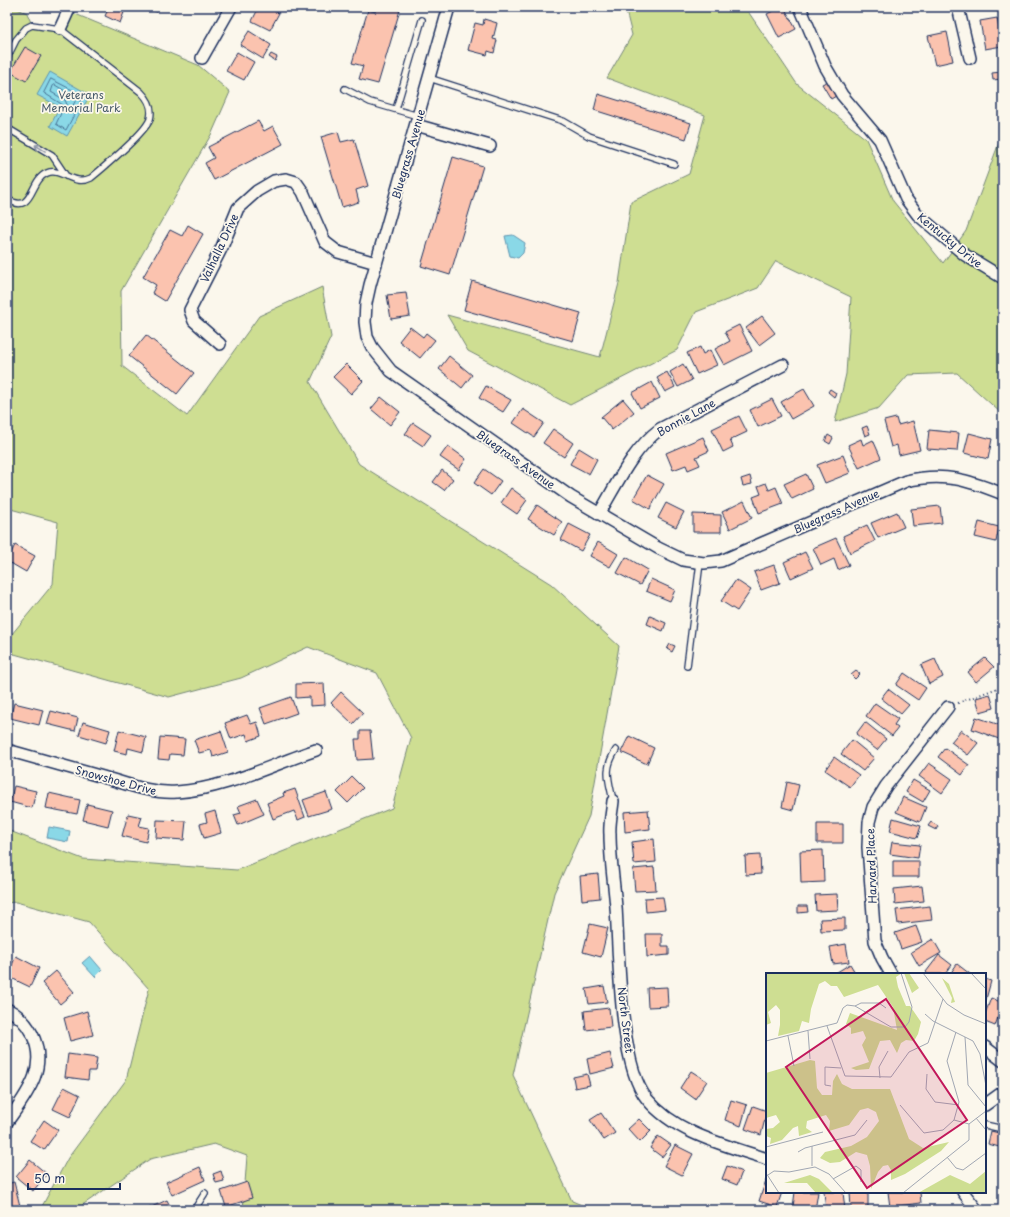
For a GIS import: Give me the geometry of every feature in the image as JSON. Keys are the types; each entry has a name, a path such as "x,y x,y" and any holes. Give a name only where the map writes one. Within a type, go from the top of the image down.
{"street":[{"path":"60,29 70,7"},
{"path":"202,58 232,7"},
{"name":"Bluegrass Avenue","path":"449,7 366,303 366,330 372,347 386,367 571,497 683,560 700,563 721,561 902,482 917,478 935,476 959,479 1003,494"},
{"name":"Kentucky Drive","path":"800,7 825,66 842,95 880,140 906,199 918,215 964,255 981,267 1003,278"},
{"path":"958,7 970,58"},
{"path":"417,121 490,146"},
{"name":"Valhalla Drive","path":"220,344 194,321 190,310 222,247 238,208 257,191 274,181 286,179 296,182 303,192 325,242 338,252 376,263"},
{"name":"Bonnie Lane","path":"599,514 635,454 649,437 660,429 783,365"},
{"name":"Harvard Place","path":"890,973 875,941 868,847 869,822 873,807 886,786 948,708"},
{"name":"Snowshoe Drive","path":"7,750 134,787 162,792 199,790 316,750"},
{"name":"North Street","path":"613,801 610,833 621,984 628,1045 635,1079 648,1100 675,1123 708,1139 766,1160"},
{"path":"7,1009 18,1015 26,1023 35,1040 39,1060 34,1080 7,1122"},
{"path":"986,1048 1003,1061"},
{"path":"986,1104 1003,1092"},
{"path":"964,1193 977,1210"}],"lane":[{"path":"396,109 422,20"},
{"path":"7,58 16,40 26,28 32,25 60,29 141,92 151,105 150,120 147,126 85,182 76,181 54,172 47,173 41,177 28,200 21,204 15,204 7,200"},
{"path":"429,78 563,120 589,136 674,164"},
{"path":"345,89 370,102 396,109 417,121"},
{"path":"7,128 52,155 66,176"},
{"path":"687,666 700,563"},
{"path":"613,801 607,770 609,760 616,750"},
{"path":"986,1125 1003,1130"},
{"path":"194,1210 205,1193"}],"path":[{"path":"948,708 1003,686"}],"green space":[{"name":"Veterans Memorial Park","path":"7,7 13,7 27,13 32,25 60,29 68,11 198,65 230,92 212,133 121,291 122,366 187,416 259,316 322,287 331,337 310,382 359,464 551,584 619,646 589,816 554,893 513,1075 572,1201 594,1210 243,1210 247,1156 214,1144 150,1159 75,1210 40,1210 68,1158 126,1080 149,989 89,922 16,902 7,903 7,830 83,859 237,870 392,808 411,738 377,673 308,647 241,678 169,697 7,652 7,640 53,584 58,522 7,508"},
{"path":"625,7 745,7 797,84 866,139 893,201 943,263 966,231 1003,132 1003,415 957,373 908,375 879,408 835,422 846,374 851,297 776,261 758,288 696,312 677,350 570,405 468,351 447,315 600,357 619,283 631,202 689,174 705,115 607,78 632,35"}],"water":[{"path":"50,72 90,95 67,136 50,126 60,107 37,95"},
{"path":"513,235 525,243 523,253 518,258 510,256 505,236"},
{"path":"49,827 70,831 68,842 47,838"},
{"path":"90,956 102,970 95,977 82,963"}],"building":[{"path":"109,7 126,7 120,23 105,16"},
{"path":"151,7 160,7 157,12 150,9"},
{"path":"259,7 266,7 279,13 270,30 252,21"},
{"path":"376,7 392,7 400,10 378,84 359,79 363,66 352,63 368,10 375,12"},
{"path":"784,7 796,29 779,38 767,14"},
{"path":"997,18 1002,46 985,49 980,21"},
{"path":"484,19 497,23 493,39 497,40 494,53 488,51 487,55 468,50 475,23 483,25"},
{"path":"249,31 271,45 263,59 240,45"},
{"path":"947,32 953,61 935,65 928,36"},
{"path":"25,47 41,56 26,81 10,72"},
{"path":"237,52 254,62 244,80 226,71"},
{"path":"271,54 277,57 275,61 269,57"},
{"path":"1001,72 1002,79 993,80 992,73"},
{"path":"828,81 836,96 831,99 822,84"},
{"path":"598,94 691,123 686,139 594,110"},
{"path":"258,121 264,131 273,126 283,144 214,180 205,163 214,158 208,147"},
{"path":"338,132 341,142 354,139 368,186 356,190 359,202 342,207 321,137"},
{"path":"453,157 483,166 450,275 421,266"},
{"path":"188,225 203,234 165,301 152,293 156,285 143,277 170,230 182,236"},
{"path":"472,281 581,313 573,341 464,310"},
{"path":"406,293 410,316 391,319 387,295"},
{"path":"762,316 775,333 759,345 746,328"},
{"path":"739,325 752,351 724,365 715,349 730,341 725,332"},
{"path":"410,327 423,337 426,333 435,340 420,358 399,341"},
{"path":"146,335 194,373 177,394 129,356"},
{"path":"700,347 703,354 710,350 717,365 697,374 687,353"},
{"path":"449,356 472,375 462,388 439,369"},
{"path":"346,364 363,381 351,394 333,377"},
{"path":"683,364 692,380 678,387 670,372"},
{"path":"667,372 675,387 665,392 657,378"},
{"path":"652,382 660,398 640,408 632,393"},
{"path":"486,386 511,400 503,412 479,398"},
{"path":"804,389 814,406 791,419 781,402"},
{"path":"830,389 836,393 834,397 828,392"},
{"path":"381,397 400,412 390,425 371,409"},
{"path":"623,399 634,412 612,430 601,417"},
{"path":"772,399 781,416 758,427 750,410"},
{"path":"523,409 544,423 534,437 513,423"},
{"path":"739,416 747,432 730,440 733,447 723,452 712,429"},
{"path":"896,418 898,425 913,421 920,450 899,455 897,445 891,447 884,421"},
{"path":"413,423 431,435 423,446 405,434"},
{"path":"867,426 870,434 865,436 862,428"},
{"path":"553,429 573,443 564,457 543,443"},
{"path":"929,430 959,433 957,451 927,449"},
{"path":"969,433 992,439 988,459 964,453"},
{"path":"828,435 833,438 830,444 825,441"},
{"path":"703,437 709,451 696,457 700,465 688,470 686,465 673,470 666,453"},
{"path":"861,439 863,445 873,440 881,458 859,468 848,445"},
{"path":"448,446 466,459 459,470 440,457"},
{"path":"579,448 597,459 589,474 570,464"},
{"path":"843,455 850,473 825,483 817,465"},
{"path":"484,469 501,481 491,495 474,483"},
{"path":"442,470 453,479 444,490 433,482"},
{"path":"806,474 813,489 792,499 784,484"},
{"path":"647,475 664,484 650,509 633,499"},
{"path":"750,476 752,484 743,486 741,479"},
{"path":"766,483 769,490 776,487 783,504 759,513 753,497 761,494 758,486"},
{"path":"511,488 527,500 517,514 501,503"},
{"path":"744,501 752,518 730,529 722,512"},
{"path":"666,503 684,512 676,527 658,518"},
{"path":"537,505 562,522 554,535 528,519"},
{"path":"940,506 942,523 913,526 911,509"},
{"path":"897,512 904,527 878,538 871,523"},
{"path":"693,514 721,515 721,532 693,532"},
{"path":"979,522 999,527 996,542 975,537"},
{"path":"569,524 590,535 581,551 561,540"},
{"path":"867,525 875,541 850,553 843,536"},
{"path":"836,538 849,565 838,570 834,559 821,565 813,548"},
{"path":"598,542 618,554 610,567 590,556"},
{"path":"15,545 35,556 26,572 7,561"},
{"path":"805,552 813,568 791,578 784,562"},
{"path":"626,557 648,570 640,585 617,573"},
{"path":"774,565 780,583 761,590 754,572"},
{"path":"651,579 675,590 670,601 646,591"},
{"path":"736,580 751,590 737,611 721,601"},
{"path":"650,616 666,623 663,631 647,624"},
{"path":"670,644 675,646 672,652 667,649"},
{"path":"985,658 994,667 976,682 968,672"},
{"path":"935,659 943,677 929,684 921,665"},
{"path":"856,671 860,674 855,679 851,675"},
{"path":"904,673 926,688 918,700 896,685"},
{"path":"324,683 325,705 310,706 310,697 296,698 296,684"},
{"path":"7,687 12,689 7,706"},
{"path":"888,689 909,705 901,714 881,698"},
{"path":"341,692 363,713 353,724 331,703"},
{"path":"990,694 994,708 980,712 976,698"},
{"path":"291,697 297,713 266,724 260,708"},
{"path":"14,703 43,710 39,725 10,718"},
{"path":"875,703 898,719 894,725 898,728 892,736 866,716"},
{"path":"51,711 78,718 75,731 47,724"},
{"path":"247,715 251,724 257,722 261,736 248,741 246,734 231,739 225,723"},
{"path":"976,717 1003,726 999,739 972,729"},
{"path":"83,722 110,730 106,743 79,735"},
{"path":"865,722 886,739 877,750 856,734"},
{"path":"119,730 146,737 143,752 128,748 127,754 114,751"},
{"path":"961,730 978,743 968,755 951,742"},
{"path":"221,731 228,752 213,757 211,750 199,753 194,740"},
{"path":"360,731 370,731 373,759 357,760 355,739 360,739"},
{"path":"629,736 654,748 647,764 621,752"},
{"path":"160,737 185,739 183,755 170,754 169,760 158,759"},
{"path":"852,740 874,758 863,771 841,754"},
{"path":"945,748 969,765 962,775 938,757"},
{"path":"834,757 859,775 850,787 825,770"},
{"path":"929,763 952,779 942,793 919,776"},
{"path":"352,777 363,788 348,803 337,792"},
{"path":"913,780 930,790 923,802 906,792"},
{"path":"787,782 799,785 793,810 782,807"},
{"path":"14,786 36,791 32,808 10,802"},
{"path":"295,789 305,817 298,820 294,811 273,819 267,803 284,796 283,793"},
{"path":"326,792 332,809 309,816 303,800"},
{"path":"49,793 80,800 77,814 46,808"},
{"path":"903,797 926,807 920,822 896,812"},
{"path":"257,799 264,814 238,825 234,815 241,813 238,806"},
{"path":"87,804 112,810 108,826 83,820"},
{"path":"648,810 650,829 625,832 624,812"},
{"path":"215,811 221,833 204,838 200,824 207,822 205,814"},
{"path":"128,814 142,817 139,826 149,828 146,842 122,836"},
{"path":"893,818 921,826 917,838 890,831"},
{"path":"157,820 186,821 184,840 156,838"},
{"path":"931,822 938,826 936,830 928,826"},
{"path":"817,824 843,824 843,843 817,843"},
{"path":"654,839 656,862 634,864 632,842"},
{"path":"892,842 920,845 918,858 890,854"},
{"path":"823,850 824,882 801,883 800,851"},
{"path":"760,855 761,874 746,875 745,856"},
{"path":"893,861 919,861 919,877 893,877"},
{"path":"654,867 656,890 635,891 633,869"},
{"path":"598,874 600,898 582,900 580,876"},
{"path":"922,886 924,901 895,904 894,889"},
{"path":"837,894 838,910 816,911 815,895"},
{"path":"663,897 665,910 646,912 645,898"},
{"path":"798,906 807,906 808,912 798,913"},
{"path":"930,906 932,920 898,924 896,910"},
{"path":"845,918 845,930 821,931 820,919"},
{"path":"590,924 608,928 601,957 583,952"},
{"path":"916,926 922,942 901,949 895,933"},
{"path":"646,934 662,934 662,946 669,946 669,955 647,957"},
{"path":"933,939 941,953 919,966 911,952"},
{"path":"846,944 849,962 833,964 830,947"},
{"path":"939,955 952,965 946,973 926,972"},
{"path":"16,956 39,968 30,987 7,976"},
{"path":"850,964 855,973 836,973"},
{"path":"957,964 969,973 951,973"},
{"path":"56,971 74,992 60,1004 42,983"},
{"path":"986,979 991,981 986,999"},
{"path":"604,986 607,1002 589,1004 586,989"},
{"path":"667,987 668,1006 648,1007 647,988"},
{"path":"991,998 1003,1003 995,1026 986,1022 986,1011"},
{"path":"609,1008 611,1027 586,1030 584,1011"},
{"path":"87,1011 93,1035 70,1041 64,1018"},
{"path":"610,1053 614,1068 590,1074 587,1059"},
{"path":"68,1054 97,1058 95,1071 89,1071 88,1080 65,1077"},
{"path":"691,1071 707,1081 695,1099 680,1088"},
{"path":"587,1074 590,1085 575,1088 573,1077"},
{"path":"64,1087 80,1095 70,1117 53,1109"},
{"path":"731,1100 747,1105 741,1126 725,1120"},
{"path":"753,1106 766,1111 761,1135 745,1129"},
{"path":"601,1113 615,1133 604,1140 590,1120"},
{"path":"639,1119 651,1131 640,1142 628,1129"},
{"path":"44,1120 58,1130 44,1150 30,1141"},
{"path":"991,1131 1003,1134 1003,1148 988,1144"},
{"path":"658,1136 671,1145 662,1157 650,1148"},
{"path":"675,1145 693,1154 682,1175 664,1166"},
{"path":"30,1160 47,1174 33,1191 16,1177"},
{"path":"727,1166 742,1172 737,1185 722,1179"},
{"path":"200,1167 205,1180 172,1195 166,1182"},
{"path":"221,1171 224,1181 216,1183 213,1174"},
{"path":"766,1180 766,1193 782,1193 777,1207 759,1201"},
{"path":"14,1182 20,1206 7,1209 7,1184"},
{"path":"247,1182 252,1198 226,1207 221,1191"},
{"path":"795,1193 818,1193 815,1210 793,1207"},
{"path":"824,1193 843,1193 845,1210 826,1210"},
{"path":"850,1193 868,1193 868,1209 851,1209"},
{"path":"888,1193 920,1193 921,1203 890,1207"},
{"path":"167,1200 172,1210 145,1210"}]}
